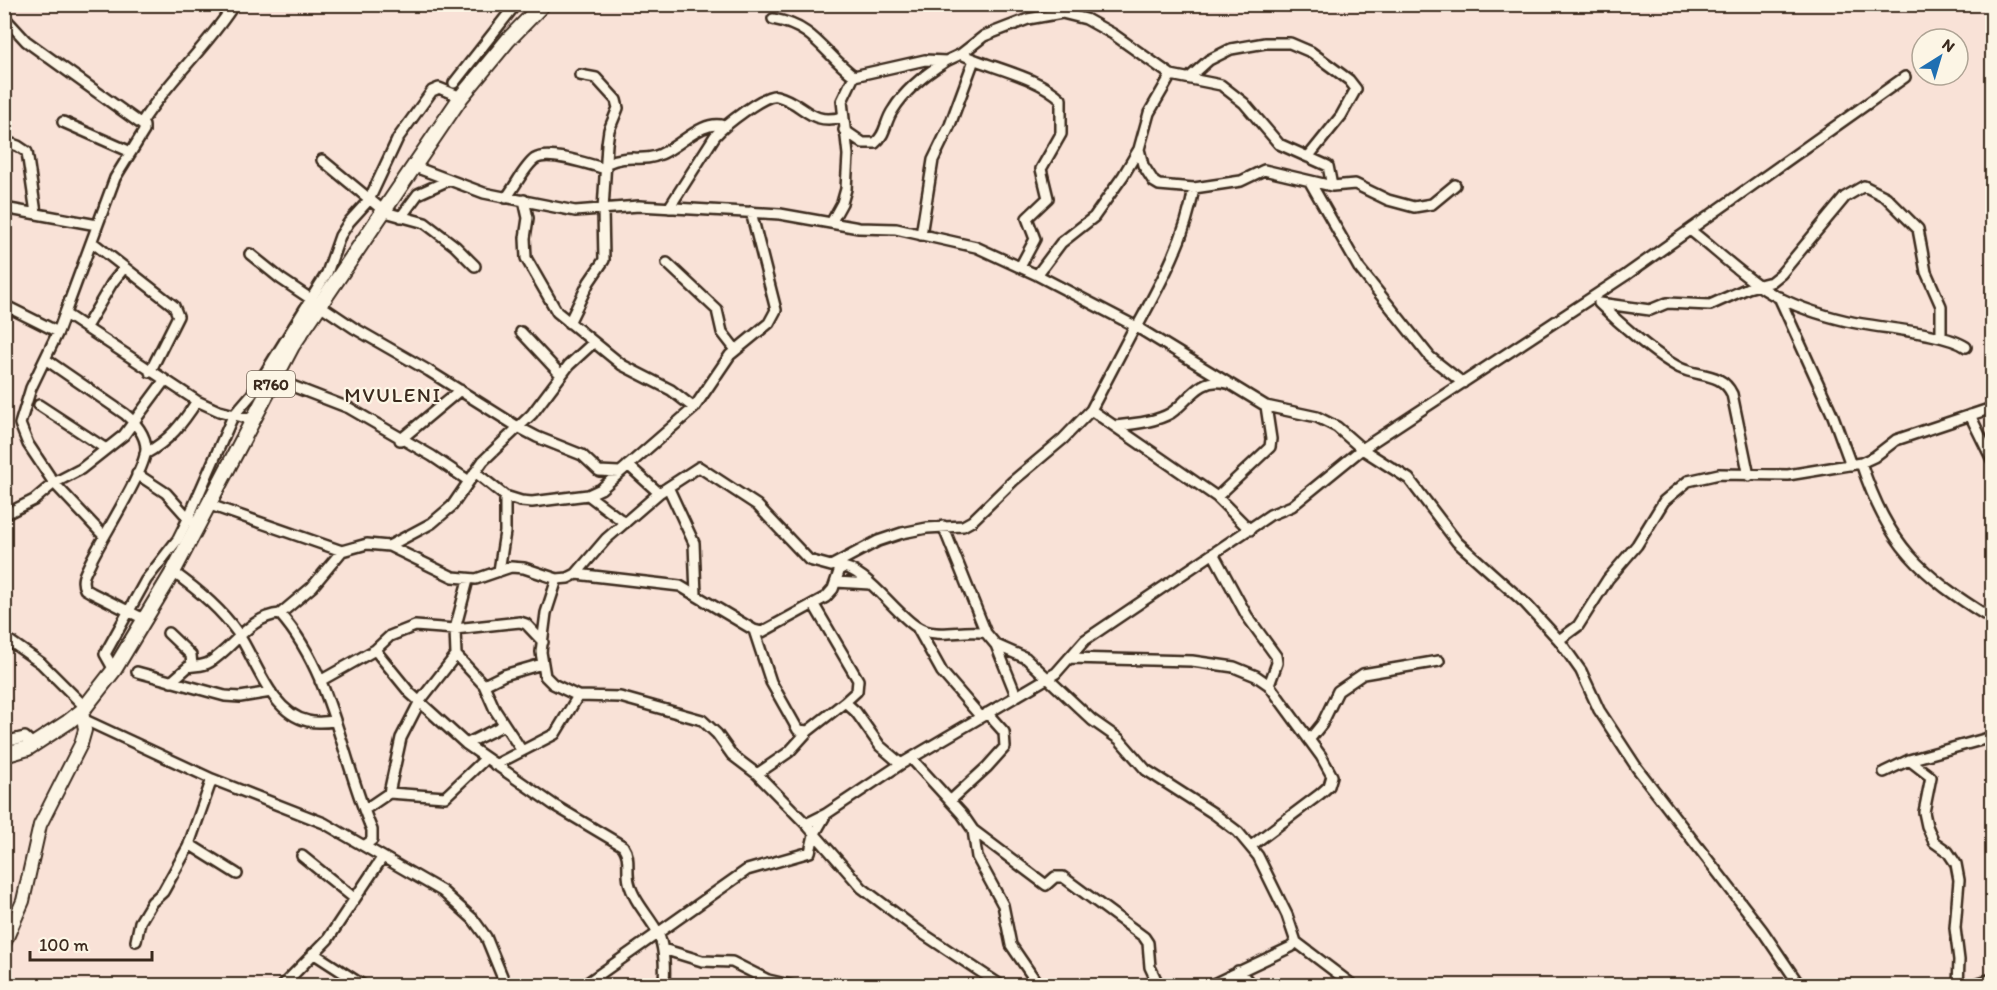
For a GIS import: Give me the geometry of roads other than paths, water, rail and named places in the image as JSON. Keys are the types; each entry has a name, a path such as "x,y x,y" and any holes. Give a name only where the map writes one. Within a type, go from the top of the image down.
{"main road":[{"name":"R760","path":"4,755 34,745 84,712 114,670 159,597 173,572 193,523 210,505 274,379 290,341 315,302 384,212 415,167 456,91 543,4"}],"street":[{"path":"315,302 340,236 369,200 398,138 432,91 439,88 456,91 516,4"},
{"path":"103,535 54,483 32,450 20,424 31,388 58,332 116,178 144,131 142,122 161,92 210,40 231,9"},
{"path":"844,130 863,143 875,143 883,135 891,113 901,98 946,61 961,54 984,36 1028,18 1062,13 1086,19 1113,34 1171,75 1221,86 1232,92 1279,144 1328,166 1332,186"},
{"path":"4,17 23,38 57,65 102,98 142,122"},
{"path":"773,19 796,24 808,31 855,76"},
{"path":"1190,78 1209,60 1231,49 1265,43 1290,43 1311,52 1349,80 1356,89 1348,106 1308,157"},
{"path":"961,54 1016,74 1061,99 1060,134 1041,169 1048,198 1027,218 1035,239 1020,267"},
{"path":"831,223 842,203 846,189 848,155 842,101 855,76 925,60 946,61"},
{"path":"921,235 933,160 950,125 960,90 974,60"},
{"path":"569,323 589,282 604,260 603,210 609,129 618,103 596,78 580,75"},
{"path":"1037,275 1061,243 1094,217 1139,150 1149,113 1171,75"},
{"path":"806,824 826,814 901,764 1062,669 1068,658 1085,640 1270,515 1292,506 1362,449 1596,300 1905,77"},
{"path":"669,208 724,126 770,96 783,99 816,118 831,120 842,117"},
{"path":"63,122 131,152"},
{"path":"506,198 531,163 540,158 573,160 606,166 628,156 644,158 660,155 712,126 724,126"},
{"path":"4,141 18,146 27,153 36,213"},
{"path":"1139,150 1143,165 1154,182 1159,185 1194,188 1241,181 1264,170 1332,186 1355,184 1389,200 1414,207 1432,204 1455,185"},
{"path":"322,160 384,212 410,217 425,224 455,246 475,266"},
{"path":"415,167 506,198 575,211 621,207 752,212 896,230 976,247 1037,275 1136,326 1266,406 1317,417 1337,427 1362,449 1409,479 1457,542 1525,603 1558,640 1581,671 1599,710 1637,768 1762,930 1800,986"},
{"path":"401,217 418,194 449,180"},
{"path":"1310,182 1359,268 1430,357 1463,383"},
{"path":"1596,300 1650,310 1667,303 1710,305 1771,282 1781,274 1845,197 1861,187 1867,187 1886,197 1918,229 1926,272 1941,306 1941,337"},
{"path":"831,566 894,535 943,526 963,526 972,521 1013,481 1063,439 1091,410 1171,262 1183,231 1194,188"},
{"path":"524,200 528,218 525,238 526,258 551,304 569,323 621,365 671,390 694,408"},
{"path":"4,208 97,225"},
{"path":"475,472 505,496 532,502 570,495 588,495 601,489 694,408 720,367 736,350 769,323 776,310 752,212"},
{"path":"1690,230 1758,285 1779,297 1845,321 1953,338 1966,346"},
{"path":"92,242 174,306 178,316 150,372"},
{"path":"250,254 315,302 518,427 537,438 582,455 599,471 619,472"},
{"path":"668,263 717,310 722,332 736,350"},
{"path":"86,327 124,268"},
{"path":"1779,297 1876,505 1916,563 1950,593 1992,619"},
{"path":"1596,300 1616,320 1680,368 1705,374 1725,383 1732,394 1749,476"},
{"path":"4,305 58,332"},
{"path":"65,314 197,401 233,416 254,420"},
{"path":"521,332 561,375"},
{"path":"114,670 105,654 161,557 193,523 233,416 252,394 290,341"},
{"path":"389,546 440,517 452,506 475,472 532,414 561,375 593,343"},
{"path":"45,359 110,402 136,423 145,442 145,453 137,474 103,535 83,584 92,593 146,620"},
{"path":"274,379 349,408 470,481"},
{"path":"4,515 34,500 54,483 81,469 106,449 136,423 164,381"},
{"path":"1115,426 1137,423 1170,413 1190,394 1210,382 1230,384"},
{"path":"400,440 460,390"},
{"path":"145,453 164,444 197,401"},
{"path":"39,405 106,449"},
{"path":"1217,497 1270,447 1266,406"},
{"path":"1558,640 1578,626 1608,579 1633,551 1671,494 1696,478 1719,474 1788,475 1856,464 1874,457 1896,440 1992,408"},
{"path":"1091,410 1217,497 1250,530"},
{"path":"1970,415 1992,460"},
{"path":"628,465 659,493"},
{"path":"171,682 192,666 197,667 212,661 239,634 273,614 280,614 312,587 342,551 367,544 389,546 453,577 468,580 511,567 524,568 557,579 568,578 576,574 598,548 659,493 694,469 705,468 757,505 809,560 831,566 841,566 870,584 918,628 942,672 1004,732 1005,747 950,801"},
{"path":"137,474 166,493 193,523"},
{"path":"668,487 694,543 696,594"},
{"path":"601,489 604,506"},
{"path":"588,495 625,523"},
{"path":"499,571 505,532 505,496"},
{"path":"210,505 342,551"},
{"path":"943,526 986,633 996,645 1016,695"},
{"path":"1214,555 1247,615 1276,656 1277,663 1269,686"},
{"path":"576,574 635,583 663,583 680,586 754,630 762,632 814,605 833,590 841,566"},
{"path":"173,572 207,598 239,634 271,692 291,712 305,721 335,721"},
{"path":"557,579 546,613 542,664 545,676 553,684 578,696 620,697 692,715 710,726 732,754 757,774 806,824 862,888 919,931 1002,986"},
{"path":"468,580 454,629 456,655 484,685 504,725 522,751"},
{"path":"836,582 870,584"},
{"path":"142,587 159,597"},
{"path":"757,774 789,752 802,733 857,691 858,680 814,605"},
{"path":"280,614 320,681 335,721 373,834 369,844 364,846"},
{"path":"320,681 375,650 390,636 415,626 454,629 520,622 526,624 543,642"},
{"path":"918,628 930,632 986,633"},
{"path":"754,630 771,682 802,733"},
{"path":"168,633 191,655 192,666"},
{"path":"4,637 41,663 84,712 212,778 324,823 442,891 473,919 486,937 506,986"},
{"path":"996,645 1026,657 1092,720 1119,739 1146,770 1214,813 1251,846 1287,915 1296,942 1354,986"},
{"path":"375,650 410,693 466,744 554,806 623,846 628,853 629,882 633,894 658,933 663,949 664,986"},
{"path":"389,793 401,738 420,701 456,655"},
{"path":"1068,658 1133,658 1234,666 1269,686 1309,740 1332,776 1329,786 1251,846"},
{"path":"1309,740 1322,724 1338,692 1363,674 1438,661"},
{"path":"484,685 504,675 542,664"},
{"path":"137,672 240,697 271,692"},
{"path":"495,765 555,734 578,696"},
{"path":"845,702 856,711 880,746 901,764"},
{"path":"4,944 23,901 40,825 81,744 84,712"},
{"path":"466,744 504,725"},
{"path":"4,742 25,737 34,745"},
{"path":"1884,772 1908,760 1992,737"},
{"path":"911,758 973,830 1046,885 1055,877 1063,877 1144,937 1148,943 1150,967 1159,986"},
{"path":"364,810 389,793 445,797 485,759"},
{"path":"1908,760 1931,777 1924,812 1927,826 1934,842 1948,852 1958,873 1960,886 1955,928 1959,960 1958,986"},
{"path":"136,941 140,922 152,902 163,892 189,844 212,778"},
{"path":"583,986 747,870 810,852 814,835 826,814"},
{"path":"973,830 976,857 1003,904 1011,945 1039,986"},
{"path":"189,844 237,874"},
{"path":"302,856 354,898"},
{"path":"283,985 328,939 382,858"},
{"path":"1209,986 1291,947 1296,942"},
{"path":"663,949 702,961 732,962 768,980 794,986"},
{"path":"313,953 363,986"},
{"path":"1238,971 1253,986"},
{"path":"1968,986 1992,979"}],"district":[{"name":"MVULENI","path":"393,395"}]}
